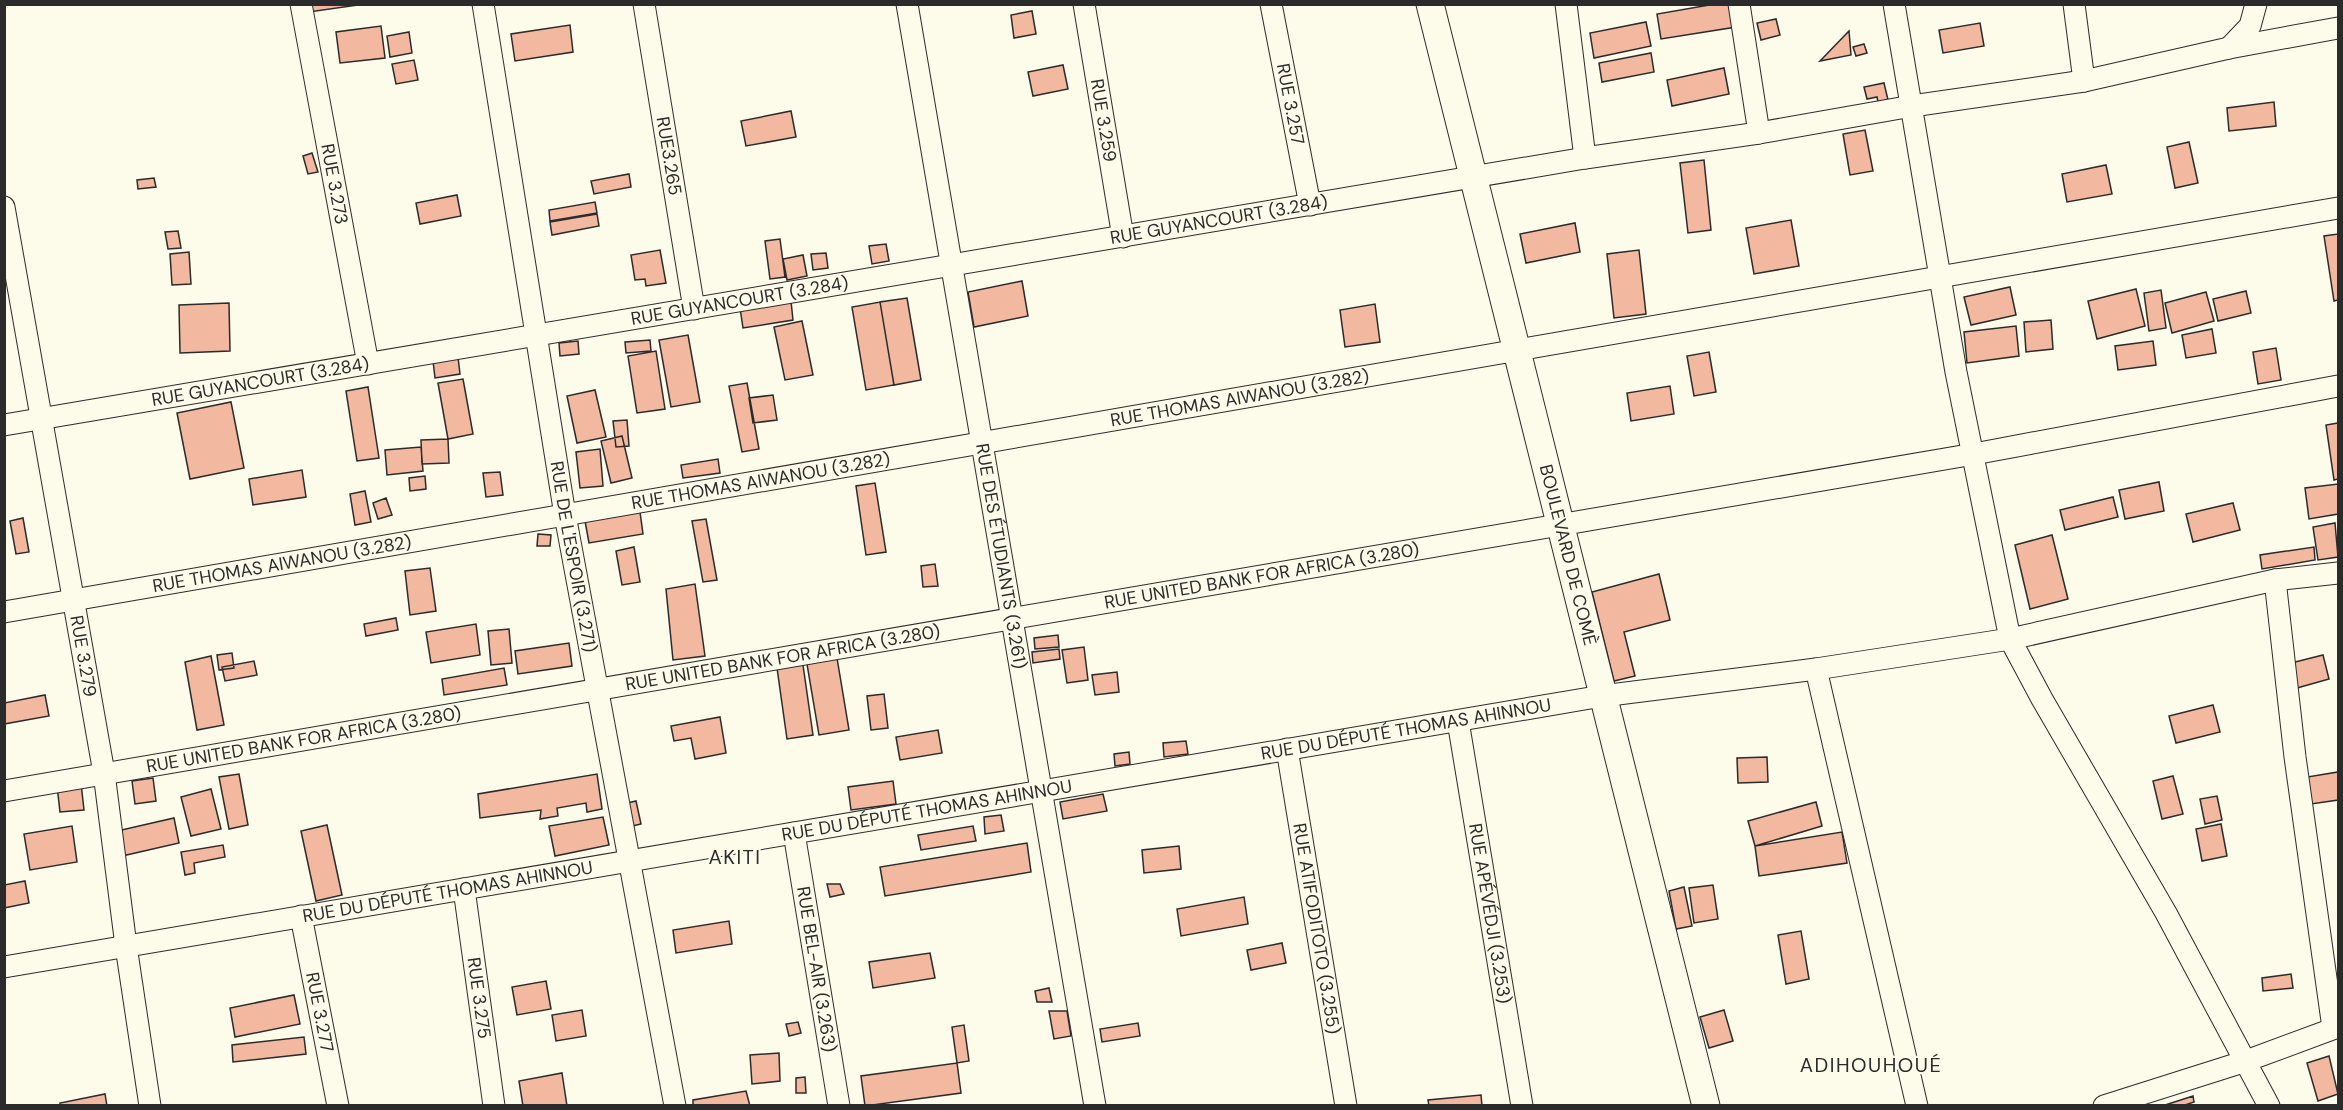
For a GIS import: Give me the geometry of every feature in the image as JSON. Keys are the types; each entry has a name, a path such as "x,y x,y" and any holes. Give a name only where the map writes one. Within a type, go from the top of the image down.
{"main road":[{"name":"BOULEVARD DE COMÈ","path":"1430,4 1562,523 1602,696 1706,1106"}],"street":[{"name":"RUE 3.273","path":"301,4 369,364"},
{"name":"RUE DE L'ESPOIR (3.271)","path":"483,4 565,515 675,1106"},
{"name":"RUE3.265","path":"644,4 694,309"},
{"name":"RUE DES ÉTUDIANTS (3.261)","path":"907,4 1095,1106"},
{"name":"RUE 3.259","path":"1083,4 1123,237"},
{"name":"RUE 3.257","path":"1271,4 1310,205"},
{"path":"1566,4 1586,158"},
{"path":"1739,4 1759,133"},
{"path":"1894,4 1956,372 2010,639 2166,913 2269,1106"},
{"path":"2074,4 2084,81"},
{"path":"2229,48 2250,26 2256,4"},
{"name":"RUE GUYANCOURT (3.284)","path":"4,425 1586,158 2084,81 2229,48 2338,28"},
{"name":"RUE 3.279","path":"4,207 104,773 126,946 150,1106"},
{"name":"RUE THOMAS AIWANOU (3.282)","path":"4,612 2338,208"},
{"name":"RUE UNITED BANK FOR AFRICA (3.280)","path":"4,790 1974,454 2338,386"},
{"name":"RUE DU DÉPUTÉ THOMAS AHINNOU","path":"4,967 1602,696 1816,669 2010,639 2276,580 2338,573"},
{"path":"2104,1106 2246,1061 2336,1028 2295,757 2276,580"},
{"path":"1816,669 1917,1106"},
{"name":"RUE APÉVÉDJI (3.253)","path":"1458,720 1522,1106"},
{"name":"RUE ATIFODITOTO (3.255)","path":"1287,749 1346,1106"},
{"name":"RUE BEL-AIR (3.263)","path":"794,833 839,1106"},
{"name":"RUE 3.275","path":"464,889 494,1106"},
{"name":"RUE 3.277","path":"302,916 338,1106"}],"building":[{"path":"308,4 365,4 309,12"},
{"path":"1715,4 1733,4 1736,27 1661,39 1657,14"},
{"path":"1032,11 1036,34 1014,38 1011,15"},
{"path":"1776,19 1780,35 1761,40 1757,23"},
{"path":"1646,22 1651,46 1594,58 1590,33"},
{"path":"1980,23 1984,46 1943,53 1939,30"},
{"path":"570,25 573,52 515,61 511,34"},
{"path":"381,26 385,58 340,63 336,32"},
{"path":"1849,31 1851,55 1820,61"},
{"path":"409,32 412,53 390,57 387,36"},
{"path":"1864,44 1867,53 1856,56 1853,47"},
{"path":"1651,53 1654,72 1602,82 1599,63"},
{"path":"414,60 418,80 396,84 392,64"},
{"path":"1063,65 1068,89 1033,96 1028,72"},
{"path":"1724,68 1729,94 1672,106 1667,80"},
{"path":"1884,83 1888,100 1878,102 1877,97 1867,99 1864,87"},
{"path":"2274,102 2276,126 2229,131 2227,108"},
{"path":"791,111 796,137 746,146 741,121"},
{"path":"1865,130 1873,171 1850,175 1843,134"},
{"path":"2189,142 2198,183 2175,188 2167,147"},
{"path":"312,153 318,172 308,174 303,156"},
{"path":"1704,160 1711,230 1688,233 1680,163"},
{"path":"2106,165 2112,194 2067,202 2062,174"},
{"path":"629,174 631,187 594,194 591,181"},
{"path":"154,178 156,187 138,189 137,180"},
{"path":"457,195 461,216 420,224 416,203"},
{"path":"595,202 597,213 550,221 549,210"},
{"path":"597,214 599,226 552,235 550,222"},
{"path":"1791,220 1799,266 1754,274 1746,228"},
{"path":"1575,223 1580,252 1526,263 1520,234"},
{"path":"178,231 181,248 168,249 165,232"},
{"path":"2338,234 2338,300 2334,301 2324,236"},
{"path":"780,239 785,277 770,279 765,241"},
{"path":"886,244 889,261 872,264 869,246"},
{"path":"660,250 666,283 646,286 645,279 635,280 631,255"},
{"path":"1639,250 1646,314 1614,318 1607,254"},
{"path":"189,252 191,284 172,285 170,254"},
{"path":"826,253 828,268 813,270 811,254"},
{"path":"803,255 807,276 787,280 783,259"},
{"path":"1022,281 1028,316 974,327 968,292"},
{"path":"2010,287 2016,315 1971,325 1964,297"},
{"path":"2136,289 2145,326 2097,339 2088,301"},
{"path":"2161,290 2166,328 2149,331 2144,293"},
{"path":"2246,291 2251,313 2218,321 2213,299"},
{"path":"2206,292 2214,321 2172,333 2165,303"},
{"path":"907,298 921,380 894,385 880,302"},
{"path":"791,301 793,320 743,328 740,308"},
{"path":"880,302 894,385 866,390 852,307"},
{"path":"229,303 230,351 180,353 179,305"},
{"path":"1375,304 1380,342 1345,347 1340,310"},
{"path":"2051,320 2053,349 2026,352 2024,322"},
{"path":"802,321 813,375 785,380 774,327"},
{"path":"2016,326 2019,356 1967,363 1964,332"},
{"path":"2212,329 2216,353 2186,358 2182,335"},
{"path":"688,335 700,402 671,407 659,340"},
{"path":"650,340 651,351 626,353 625,342"},
{"path":"578,341 579,354 560,356 559,343"},
{"path":"2153,341 2156,365 2118,370 2115,346"},
{"path":"2276,348 2281,380 2258,384 2253,352"},
{"path":"656,351 665,409 637,413 628,356"},
{"path":"1709,352 1716,392 1694,396 1687,356"},
{"path":"458,357 460,374 435,378 433,361"},
{"path":"463,379 473,434 448,439 438,383"},
{"path":"747,383 759,449 742,452 729,386"},
{"path":"1670,386 1674,414 1631,421 1627,393"},
{"path":"368,387 379,458 357,461 346,391"},
{"path":"595,390 606,437 577,443 567,396"},
{"path":"773,395 777,420 753,423 749,398"},
{"path":"231,402 244,468 190,479 177,413"},
{"path":"627,420 629,446 616,447 613,421"},
{"path":"2338,423 2338,479 2334,480 2326,425"},
{"path":"622,436 632,478 611,483 601,441"},
{"path":"448,439 449,463 422,464 421,440"},
{"path":"421,447 423,471 387,475 385,450"},
{"path":"600,449 603,486 580,488 576,452"},
{"path":"718,459 720,473 683,478 681,465"},
{"path":"302,470 306,497 253,505 249,479"},
{"path":"500,472 503,495 486,497 483,473"},
{"path":"425,476 426,489 410,491 409,478"},
{"path":"2159,482 2164,511 2125,519 2119,490"},
{"path":"875,483 886,552 866,555 856,486"},
{"path":"2338,484 2338,514 2309,519 2305,488"},
{"path":"365,491 371,522 355,525 350,494"},
{"path":"2113,497 2118,517 2065,530 2060,510"},
{"path":"386,498 392,515 378,519 373,503"},
{"path":"2233,503 2240,530 2193,542 2186,514"},
{"path":"640,512 643,534 589,543 585,521"},
{"path":"23,518 29,552 16,554 10,521"},
{"path":"706,519 717,580 703,582 692,521"},
{"path":"2335,523 2338,557 2318,560 2313,527"},
{"path":"538,534 551,535 550,546 537,546"},
{"path":"2052,535 2068,599 2030,609 2015,545"},
{"path":"634,547 640,582 622,585 616,551"},
{"path":"2314,547 2315,560 2262,569 2260,555"},
{"path":"935,564 938,586 923,587 921,566"},
{"path":"430,568 436,611 410,615 405,571"},
{"path":"1659,574 1670,620 1624,632 1635,676 1614,681 1592,592"},
{"path":"695,584 705,656 673,660 666,589"},
{"path":"396,618 398,630 366,636 364,624"},
{"path":"476,624 480,655 431,663 426,632"},
{"path":"509,629 512,663 491,665 488,631"},
{"path":"1058,635 1059,647 1035,649 1034,638"},
{"path":"569,643 572,666 518,674 515,651"},
{"path":"1084,647 1088,680 1067,683 1062,650"},
{"path":"1059,649 1060,659 1033,663 1032,652"},
{"path":"232,653 234,668 219,670 217,655"},
{"path":"2323,655 2329,679 2297,688 2291,663"},
{"path":"211,656 224,725 197,730 185,662"},
{"path":"837,658 849,730 819,735 807,664"},
{"path":"254,661 257,675 225,681 222,667"},
{"path":"803,665 813,735 787,739 777,668"},
{"path":"504,668 507,685 444,695 442,679"},
{"path":"1117,672 1119,692 1095,695 1092,675"},
{"path":"884,694 888,728 871,730 867,696"},
{"path":"45,695 49,716 4,724 4,703"},
{"path":"2213,705 2220,732 2176,743 2169,716"},
{"path":"720,717 726,753 695,759 691,738 674,741 671,726"},
{"path":"938,730 942,753 900,760 896,737"},
{"path":"1186,741 1188,754 1164,757 1163,743"},
{"path":"1129,752 1130,764 1115,766 1114,754"},
{"path":"1767,757 1768,782 1738,783 1737,758"},
{"path":"2338,772 2338,800 2311,804 2307,777"},
{"path":"239,774 248,825 229,829 219,777"},
{"path":"597,774 602,809 587,812 586,803 557,808 558,816 540,819 541,810 480,818 478,794"},
{"path":"2173,776 2183,814 2162,819 2153,781"},
{"path":"153,778 156,801 135,804 132,781"},
{"path":"893,781 896,804 851,810 848,787"},
{"path":"81,783 84,810 60,812 57,786"},
{"path":"211,789 221,829 191,836 181,797"},
{"path":"1103,794 1107,811 1063,819 1060,802"},
{"path":"2217,796 2222,820 2205,824 2200,799"},
{"path":"636,801 641,824 628,827 623,804"},
{"path":"1816,802 1822,826 1755,846 1748,821"},
{"path":"1001,815 1004,831 985,834 984,817"},
{"path":"603,817 609,845 555,856 549,826"},
{"path":"174,818 179,843 122,856 117,831"},
{"path":"2221,824 2227,856 2202,861 2196,829"},
{"path":"327,825 342,895 316,901 301,831"},
{"path":"72,826 77,862 30,870 24,834"},
{"path":"973,826 976,841 921,850 918,835"},
{"path":"1842,832 1847,863 1759,876 1755,846"},
{"path":"1027,843 1031,872 885,896 880,867"},
{"path":"223,845 225,857 194,863 195,873 185,875 181,852"},
{"path":"1179,846 1181,869 1144,873 1142,850"},
{"path":"25,881 29,903 4,908 4,885"},
{"path":"827,884 840,884 844,894 830,897"},
{"path":"1713,885 1718,919 1694,923 1689,888"},
{"path":"1684,887 1692,926 1676,929 1669,891"},
{"path":"1244,897 1248,924 1181,936 1177,909"},
{"path":"729,921 732,944 676,953 673,930"},
{"path":"1801,931 1809,979 1786,984 1778,935"},
{"path":"1282,943 1286,963 1251,970 1247,950"},
{"path":"930,953 935,978 873,988 869,962"},
{"path":"2291,974 2293,988 2263,991 2262,978"},
{"path":"546,981 551,1009 517,1015 512,987"},
{"path":"1049,988 1052,1002 1037,1002 1035,991"},
{"path":"294,995 300,1024 235,1037 230,1008"},
{"path":"582,1010 586,1036 556,1041 552,1015"},
{"path":"1724,1010 1733,1041 1709,1048 1700,1017"},
{"path":"1049,1011 1067,1011 1071,1036 1054,1039"},
{"path":"798,1022 801,1033 789,1036 786,1024"},
{"path":"1138,1023 1140,1036 1102,1042 1100,1029"},
{"path":"964,1025 969,1061 957,1063 952,1027"},
{"path":"304,1037 306,1054 233,1062 232,1045"},
{"path":"779,1053 780,1081 752,1084 750,1055"},
{"path":"2329,1056 2338,1094 2318,1101 2307,1063"},
{"path":"957,1063 961,1093 865,1106 861,1076"},
{"path":"562,1073 567,1106 523,1106 519,1081"},
{"path":"805,1077 806,1093 796,1093 796,1078"},
{"path":"746,1091 750,1106 693,1106 693,1100"},
{"path":"105,1094 107,1106 60,1106 60,1103"},
{"path":"1481,1095 1482,1106 1429,1106 1428,1100"},
{"path":"2193,1096 2194,1102 2182,1106 2162,1106"}],"district":[{"name":"AKITI","path":"735,857"},
{"name":"ADIHOUHOUÉ","path":"1871,1065"}]}
